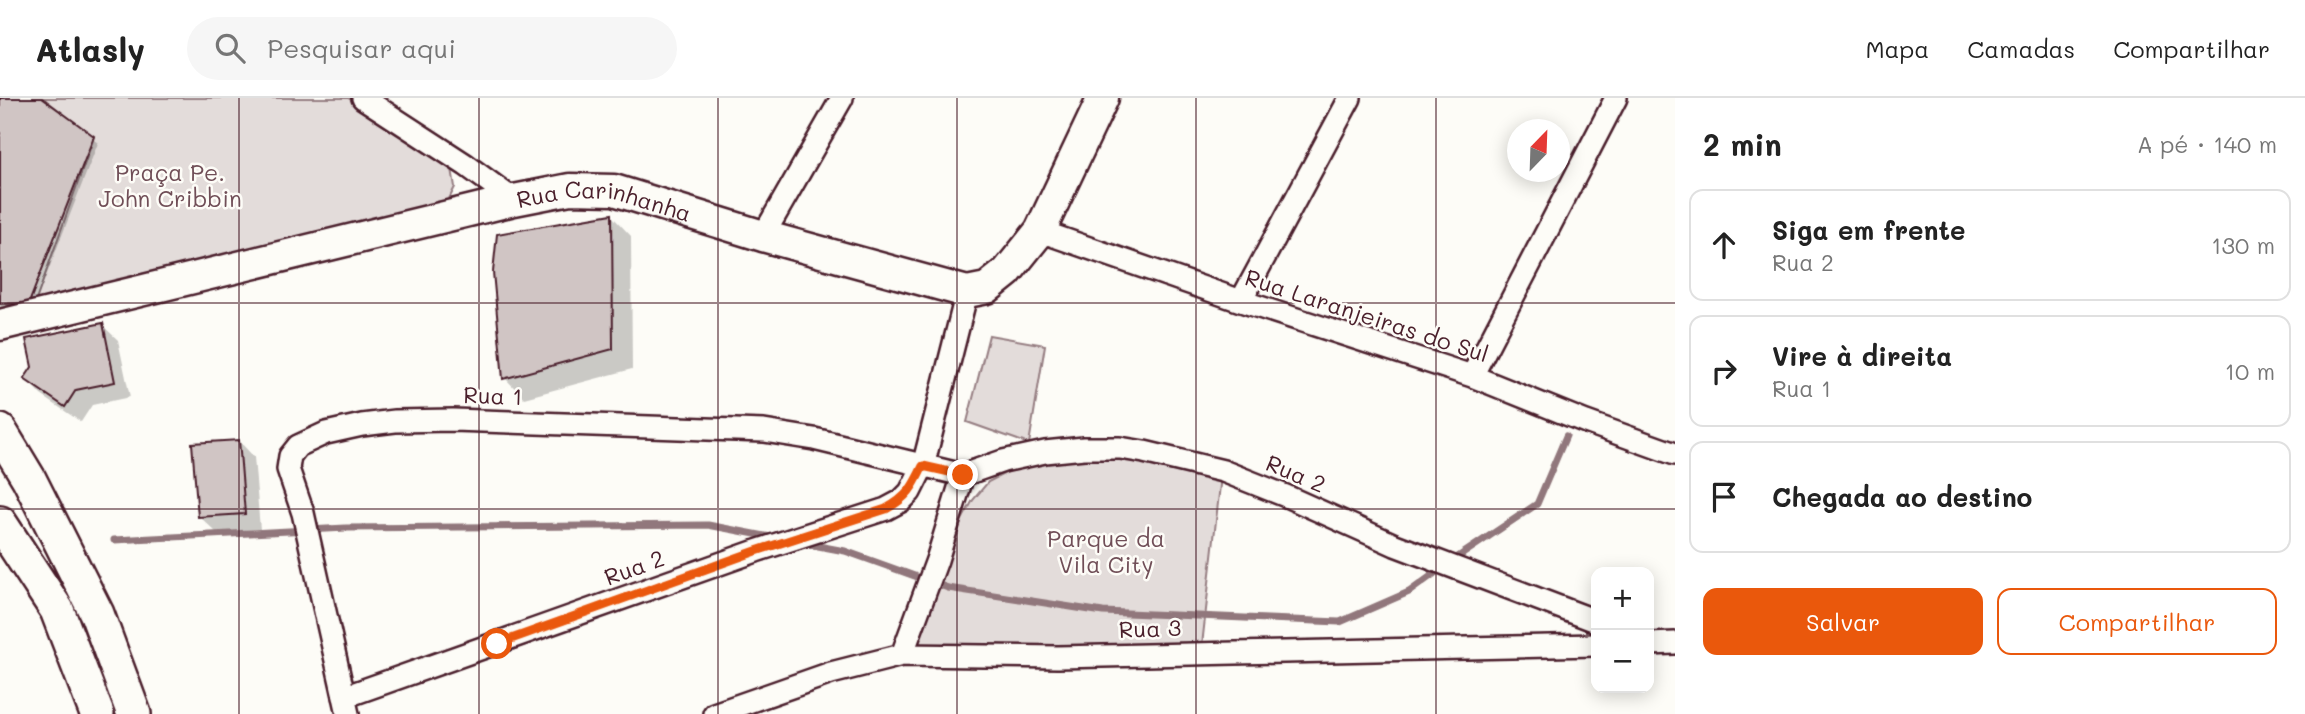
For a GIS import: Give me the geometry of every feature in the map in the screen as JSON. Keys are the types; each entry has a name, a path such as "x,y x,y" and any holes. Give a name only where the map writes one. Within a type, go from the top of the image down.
{"main road":[{"path":"0,431 29,480 92,603 134,714"},
{"path":"0,523 57,610 97,714"}],"street":[{"path":"363,98 466,165 514,200"},
{"path":"967,292 987,288 1007,272 1040,231 1103,98"},
{"path":"1241,301 1350,98"},
{"path":"1472,376 1616,98"},
{"path":"762,236 834,101"},
{"name":"Rua Carinhanha","path":"0,325 514,200 570,190 614,190 762,236 967,292"},
{"name":"Rua Laranjeiras do Sul","path":"1040,231 1241,301 1472,376 1675,454"},
{"name":"Rua 2","path":"346,706 756,551 886,509 901,501 923,466 967,292"},
{"name":"Rua 1","path":"346,706 303,513 288,469 290,456 298,446 326,433 395,421 453,420 764,431 814,439 963,475"},
{"name":"Rua 2","path":"963,475 1003,461 1045,452 1084,448 1120,448 1223,471 1395,545 1591,619"},
{"path":"902,655 937,560 963,475"},
{"name":"Rua 3","path":"714,714 831,673 902,655 1058,657 1591,645"}],"green space":[{"name":"Praça Pe. John Cribbin","path":"43,98 348,98 451,162 455,187 444,209 34,306 94,137"},
{"path":"989,335 1045,345 1029,444 967,422"},
{"name":"Parque da Vila City","path":"1107,453 1221,476 1202,645 1056,652 910,647 957,529 973,500 988,482 1021,465"}],"building":[{"path":"0,98 42,98 94,136 29,303 0,304"},
{"path":"612,214 613,349 503,379 493,272 497,234"},
{"path":"103,323 115,382 76,390 65,407 24,379 32,367 26,339"},
{"path":"239,440 245,514 198,517 192,443"}],"waterway":[{"path":"1452,561 1537,504 1566,436"},
{"path":"114,540 346,528 708,525 776,538"},
{"path":"802,543 845,551 948,588 1103,612 1340,622 1409,592 1442,568"}],"route":[{"path":"497,644 756,551 886,509 901,501 909,492 923,466 963,475"}]}
